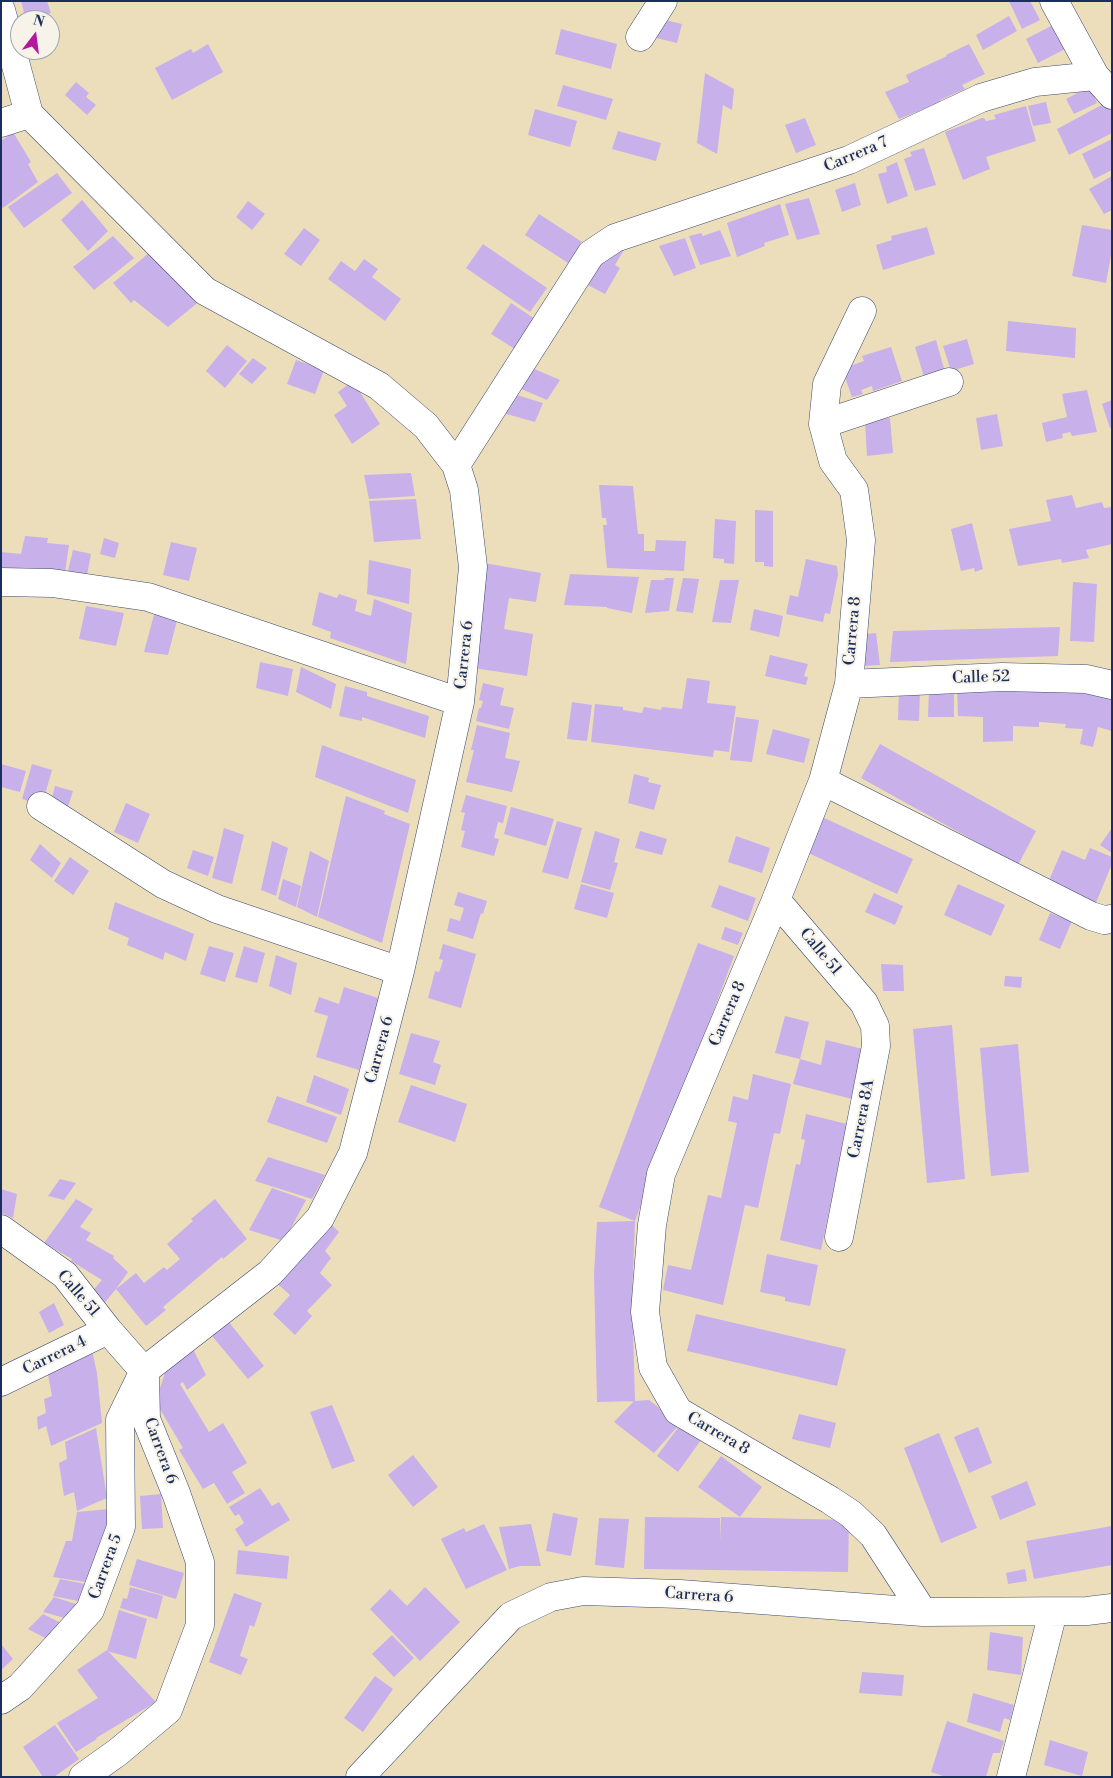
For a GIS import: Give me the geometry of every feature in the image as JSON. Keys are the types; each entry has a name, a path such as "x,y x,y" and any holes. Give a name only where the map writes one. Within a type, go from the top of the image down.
{"street":[{"path":"640,37 663,1"},
{"path":"1054,1 1103,86"},
{"path":"1,10 29,114 1,123"},
{"name":"Carrera 7","path":"456,465 591,254 615,238 849,160 981,98 1035,82 1103,86"},
{"name":"Carrera 6","path":"29,114 205,291 379,386 426,426 456,465 464,490 473,567 460,702 400,971 353,1153 320,1218 270,1273 144,1371 146,1419 176,1493 200,1562 200,1625 168,1710 118,1752 83,1777"},
{"name":"Carrera 8","path":"862,311 827,384 823,424 833,461 854,490 861,540 849,684 823,781 776,900 661,1174 652,1225 645,1312 653,1367 678,1411 851,1514 873,1535 923,1612"},
{"path":"823,424 949,382"},
{"path":"1,582 52,583 148,597 460,702"},
{"name":"Calle 52","path":"849,684 1002,677 1086,679 1112,685"},
{"path":"823,781 1091,916 1104,920 1112,919"},
{"path":"41,806 163,884 217,908 400,971"},
{"name":"Calle 51","path":"776,900 864,1003"},
{"name":"Carrera 8A","path":"839,1237 876,1046 875,1026 864,1003"},
{"name":"Calle 51","path":"1,1229 65,1275 108,1330 144,1371"},
{"name":"Carrera 4","path":"1,1382 108,1330"},
{"name":"Carrera 5","path":"1,1700 20,1687 90,1610 121,1527 120,1420 144,1371"},
{"name":"Carrera 6","path":"360,1777 511,1616 551,1597 584,1591 680,1594 923,1612 1053,1612 1112,1608"},
{"path":"1011,1777 1053,1612"}],"building":[{"path":"21,1 47,1 50,10 23,10"},
{"path":"1009,1 1030,1 1040,20 1022,29"},
{"path":"1009,16 1017,31 983,50 976,35"},
{"path":"661,19 682,24 677,43 656,38"},
{"path":"1055,24 1067,48 1038,63 1026,39"},
{"path":"561,29 617,44 611,69 555,54"},
{"path":"208,44 223,72 172,100 155,68 191,49 193,53"},
{"path":"969,44 985,74 962,85 965,89 940,100 941,102 899,119 885,92 909,82 906,75"},
{"path":"705,73 734,89 732,110 723,105 717,154 697,143"},
{"path":"76,82 89,93 86,97 96,105 87,115 65,95"},
{"path":"563,85 613,99 606,120 557,106"},
{"path":"1089,87 1097,103 1074,114 1066,99"},
{"path":"1109,101 1112,107 1112,133 1069,155 1057,129"},
{"path":"1046,102 1051,123 1033,126 1028,106"},
{"path":"1026,106 1036,141 986,157 990,169 963,180 945,132 982,118 986,121 996,119 994,115"},
{"path":"535,109 577,121 570,147 528,135"},
{"path":"805,118 816,145 796,153 785,125"},
{"path":"618,131 661,143 656,161 612,149"},
{"path":"13,132 31,162 28,164 38,182 3,208 1,205 1,141"},
{"path":"1112,139 1112,170 1094,179 1082,154"},
{"path":"924,148 936,185 915,191 904,159 912,156 910,152"},
{"path":"897,162 908,196 887,204 878,174 887,172 886,167"},
{"path":"57,173 72,193 24,228 8,207"},
{"path":"1112,176 1112,210 1104,214 1089,189"},
{"path":"855,183 861,205 842,212 835,190"},
{"path":"809,198 820,234 797,240 785,204"},
{"path":"82,200 108,231 88,251 61,220"},
{"path":"248,201 265,214 252,230 236,217"},
{"path":"780,204 789,235 764,243 765,246 737,257 727,223"},
{"path":"539,214 582,242 568,263 525,235"},
{"path":"1082,225 1112,230 1112,250 1106,283 1072,276"},
{"path":"927,227 935,254 883,270 876,245 892,240 891,236"},
{"path":"304,228 320,240 301,266 284,254"},
{"path":"720,230 731,256 700,265 689,236 701,233 703,236"},
{"path":"113,236 134,258 94,290 73,267"},
{"path":"685,238 696,268 674,276 659,246"},
{"path":"483,244 547,288 530,312 466,268"},
{"path":"625,248 615,265 620,268 605,294 586,284 602,258"},
{"path":"149,253 201,300 168,327 134,300 131,303 113,283"},
{"path":"364,259 378,269 372,277 401,299 385,321 328,279 341,261 355,271"},
{"path":"511,303 535,319 515,349 491,334"},
{"path":"1008,321 1076,328 1075,358 1006,351"},
{"path":"967,339 974,364 951,371 943,346"},
{"path":"936,340 945,372 925,380 915,347"},
{"path":"227,345 247,361 225,388 206,371"},
{"path":"891,347 902,381 873,391 872,386 861,390 863,394 852,397 842,369 864,361 862,356"},
{"path":"253,358 267,368 252,384 239,374"},
{"path":"296,360 324,370 315,394 287,384"},
{"path":"525,365 560,380 547,400 512,385"},
{"path":"353,381 380,424 352,444 334,415 347,406 338,392"},
{"path":"1087,390 1097,432 1072,436 1070,432 1062,434 1063,438 1046,442 1042,423 1067,417 1062,394"},
{"path":"507,392 543,403 535,422 503,413"},
{"path":"1112,400 1112,427 1110,428 1102,404"},
{"path":"997,414 1003,446 981,450 976,418"},
{"path":"890,418 893,453 867,456 865,421"},
{"path":"411,473 415,496 369,499 364,475"},
{"path":"599,485 633,486 638,534 644,534 644,551 655,551 656,540 686,541 684,571 607,568 603,525 607,525 606,518 602,518"},
{"path":"1072,495 1076,508 1102,502 1104,508 1112,507 1112,544 1086,550 1089,558 1062,563 1061,559 1018,566 1009,529 1051,521 1046,500"},
{"path":"416,499 421,539 374,542 369,501"},
{"path":"755,510 773,511 773,567 764,566 764,562 755,562"},
{"path":"715,519 736,521 734,564 724,563 724,559 713,558"},
{"path":"972,523 983,569 975,572 974,568 961,571 951,529"},
{"path":"25,536 48,538 47,543 69,545 64,579 1,574 1,552 21,554"},
{"path":"104,538 119,543 115,558 100,554"},
{"path":"171,542 197,548 189,581 163,575"},
{"path":"73,550 91,554 86,580 67,575"},
{"path":"806,559 837,566 838,575 830,614 825,613 823,622 786,614 790,595 798,597"},
{"path":"369,560 411,569 409,604 367,594"},
{"path":"484,563 541,573 536,602 509,598 504,629 533,634 527,676 467,667"},
{"path":"570,574 639,577 632,613 607,607 564,605"},
{"path":"665,578 674,578 669,611 645,613 651,580 664,580"},
{"path":"683,578 699,579 693,613 676,611"},
{"path":"720,580 739,580 731,623 712,622"},
{"path":"1073,582 1097,584 1094,642 1070,641"},
{"path":"319,592 337,598 339,594 357,600 355,611 371,616 374,599 412,613 406,664 330,638 331,632 312,625"},
{"path":"86,606 124,613 116,646 79,639"},
{"path":"754,609 783,616 779,637 750,630"},
{"path":"155,611 179,613 168,655 144,652"},
{"path":"1060,627 1058,656 890,662 893,631"},
{"path":"876,633 880,665 863,666 859,635"},
{"path":"770,655 808,664 804,676 808,677 806,685 765,676"},
{"path":"260,662 293,669 288,696 256,688"},
{"path":"301,667 336,684 331,709 296,692"},
{"path":"687,678 710,681 707,703 736,706 729,752 714,750 713,757 591,742 595,704 623,707 623,710 642,713 644,707 661,710 662,707 682,709"},
{"path":"483,683 504,688 500,705 514,708 509,729 476,721 483,701 479,700"},
{"path":"345,686 367,692 367,696 429,716 425,738 362,717 362,721 339,716"},
{"path":"957,686 1079,690 1112,697 1112,731 1098,727 1093,747 1080,744 1083,729 1065,728 1066,724 1039,722 1039,727 1013,726 1013,741 983,742 983,717 958,716"},
{"path":"929,687 954,687 954,717 928,717"},
{"path":"899,690 920,691 919,721 898,720"},
{"path":"572,702 592,705 587,741 567,739"},
{"path":"736,717 759,720 752,762 730,760"},
{"path":"477,725 510,733 505,758 520,761 512,792 466,782 474,750 471,750"},
{"path":"773,729 810,739 804,763 766,754"},
{"path":"880,744 1036,831 1018,865 861,778"},
{"path":"322,745 416,780 408,813 315,777"},
{"path":"1,764 26,771 20,792 1,787"},
{"path":"32,764 52,770 42,805 22,799"},
{"path":"634,774 649,778 648,782 661,785 654,810 628,803"},
{"path":"55,786 73,791 68,807 51,802"},
{"path":"466,795 507,806 503,823 498,822 494,838 499,839 494,856 461,847 465,831 461,830 465,813 461,812"},
{"path":"346,796 385,811 384,814 410,824 382,943 318,917"},
{"path":"126,803 150,814 138,843 114,832"},
{"path":"511,807 554,819 546,846 504,834"},
{"path":"820,816 913,859 897,894 804,851"},
{"path":"557,821 582,828 568,879 542,872"},
{"path":"224,828 244,835 232,884 212,878"},
{"path":"1112,828 1112,853 1100,845"},
{"path":"595,831 620,839 614,862 618,863 610,890 581,882"},
{"path":"640,831 667,839 662,855 635,848"},
{"path":"736,836 770,848 762,873 728,862"},
{"path":"272,841 288,848 276,896 261,890"},
{"path":"40,844 61,863 52,878 30,860"},
{"path":"1090,848 1112,857 1112,864 1095,905 1047,885 1062,850 1085,860"},
{"path":"193,850 214,857 208,876 187,868"},
{"path":"310,851 329,861 317,917 297,907"},
{"path":"70,857 89,871 73,895 54,881"},
{"path":"283,879 301,886 296,907 278,899"},
{"path":"581,884 614,893 607,918 574,909"},
{"path":"958,884 1005,905 991,936 944,915"},
{"path":"719,885 756,898 748,921 711,907"},
{"path":"458,892 487,901 473,939 447,931 450,918 460,921 464,908 454,905"},
{"path":"874,893 903,906 895,925 865,912"},
{"path":"115,902 194,934 186,961 165,952 163,960 127,945 129,938 108,929"},
{"path":"1050,913 1072,921 1060,949 1039,940"},
{"path":"725,927 743,933 738,945 721,939"},
{"path":"698,943 734,956 635,1221 599,1207"},
{"path":"443,944 476,954 461,1008 428,998 435,971 439,972 443,960 439,959"},
{"path":"209,946 234,953 225,982 200,974"},
{"path":"244,946 265,953 257,983 235,977"},
{"path":"276,955 297,963 291,995 269,986"},
{"path":"881,964 903,965 904,991 883,991"},
{"path":"1005,976 1022,977 1021,988 1004,986"},
{"path":"344,987 381,999 359,1070 316,1057 328,1016 314,1012 319,997 339,1004"},
{"path":"785,1016 809,1022 800,1059 775,1053"},
{"path":"952,1025 965,1179 927,1183 913,1029"},
{"path":"411,1033 440,1041 433,1062 441,1065 435,1085 399,1074"},
{"path":"826,1040 863,1049 852,1099 793,1084 800,1059 821,1065"},
{"path":"1018,1044 1029,1172 991,1176 980,1048"},
{"path":"753,1074 791,1084 780,1134 774,1133 758,1208 745,1205 723,1305 663,1290 668,1265 691,1270 708,1195 721,1198 737,1123 728,1121 733,1096 748,1100"},
{"path":"314,1075 349,1089 341,1115 306,1102"},
{"path":"411,1085 467,1104 455,1142 398,1122"},
{"path":"277,1096 337,1117 327,1143 267,1122"},
{"path":"806,1114 847,1124 821,1250 780,1240 796,1164 800,1165 805,1140 801,1139"},
{"path":"268,1157 325,1175 312,1199 255,1181"},
{"path":"60,1179 76,1183 64,1200 48,1196"},
{"path":"272,1188 306,1200 284,1241 249,1230"},
{"path":"1,1189 17,1194 13,1218 1,1213"},
{"path":"76,1199 93,1209 80,1227 91,1233 86,1240 114,1256 113,1258 128,1272 102,1306 89,1295 102,1280 71,1261 72,1259 44,1243"},
{"path":"215,1199 247,1239 223,1259 222,1257 163,1307 166,1310 146,1326 116,1289 136,1273 144,1283 164,1267 167,1270 180,1259 167,1244 193,1221 191,1219"},
{"path":"322,1216 339,1232 325,1251 331,1258 320,1273 332,1285 307,1311 312,1316 295,1335 273,1314 290,1295 271,1278"},
{"path":"635,1221 632,1298 635,1401 597,1402 594,1274 597,1222"},
{"path":"767,1254 818,1265 810,1306 785,1301 785,1297 760,1292"},
{"path":"54,1303 64,1325 49,1333 39,1312"},
{"path":"696,1314 846,1349 837,1386 687,1351"},
{"path":"224,1316 264,1366 248,1379 207,1330"},
{"path":"91,1346 97,1373 102,1423 51,1446 46,1426 38,1430 37,1417 46,1413 44,1399 52,1396 47,1369"},
{"path":"193,1349 206,1375 187,1390 183,1382 180,1384 209,1432 223,1423 247,1463 232,1472 245,1493 227,1504 214,1483 203,1489 179,1450 183,1448 154,1399 157,1397 166,1370"},
{"path":"649,1400 680,1424 654,1453 614,1422 634,1401"},
{"path":"332,1405 355,1461 332,1469 310,1412"},
{"path":"799,1414 836,1423 830,1448 792,1439"},
{"path":"680,1425 701,1440 678,1472 657,1456"},
{"path":"978,1427 992,1463 969,1473 954,1437"},
{"path":"96,1428 107,1498 77,1511 74,1492 64,1496 59,1463 67,1459 65,1442"},
{"path":"939,1433 977,1528 941,1543 904,1448"},
{"path":"413,1455 438,1487 413,1507 388,1475"},
{"path":"721,1456 762,1487 740,1517 698,1487"},
{"path":"1027,1481 1036,1505 1000,1520 991,1496"},
{"path":"260,1488 272,1506 279,1502 290,1520 246,1547 235,1529 244,1523 239,1514 235,1516 229,1507"},
{"path":"161,1494 163,1528 142,1529 140,1496"},
{"path":"109,1509 105,1539 92,1583 53,1577 66,1541 72,1541 77,1512"},
{"path":"553,1513 578,1518 571,1556 546,1551"},
{"path":"645,1517 720,1518 720,1541 721,1517 849,1520 848,1572 644,1569"},
{"path":"599,1518 629,1519 624,1568 595,1565"},
{"path":"484,1524 507,1570 466,1589 441,1539 464,1528 466,1532"},
{"path":"531,1524 541,1566 520,1566 509,1569 499,1527"},
{"path":"1112,1526 1112,1565 1034,1579 1026,1541"},
{"path":"238,1550 289,1556 287,1579 236,1574"},
{"path":"137,1559 184,1573 176,1599 129,1585"},
{"path":"1025,1569 1027,1581 1008,1584 1006,1573"},
{"path":"60,1579 90,1585 83,1602 53,1596"},
{"path":"130,1587 163,1596 157,1619 120,1608 123,1598 127,1599"},
{"path":"425,1587 460,1622 420,1661 370,1609 390,1589 407,1606"},
{"path":"234,1593 262,1603 254,1627 250,1625 240,1656 248,1659 241,1675 209,1662"},
{"path":"54,1597 79,1605 68,1619 43,1612"},
{"path":"119,1610 147,1619 136,1659 107,1651"},
{"path":"43,1614 63,1624 49,1640 28,1629"},
{"path":"990,1632 1023,1637 1021,1675 987,1670"},
{"path":"392,1635 414,1658 394,1677 372,1654"},
{"path":"1,1644 13,1659 1,1670"},
{"path":"107,1650 156,1702 76,1752 57,1723 98,1698 77,1670"},
{"path":"862,1672 904,1675 902,1696 859,1693"},
{"path":"375,1676 393,1689 363,1732 344,1718"},
{"path":"973,1693 1014,1705 1010,1720 1004,1718 1000,1732 967,1722"},
{"path":"947,1721 1004,1741 1000,1753 993,1753 986,1777 946,1777 931,1772"},
{"path":"55,1725 79,1759 54,1777 43,1777 23,1747"},
{"path":"1050,1740 1088,1752 1082,1776 1044,1765"}]}
